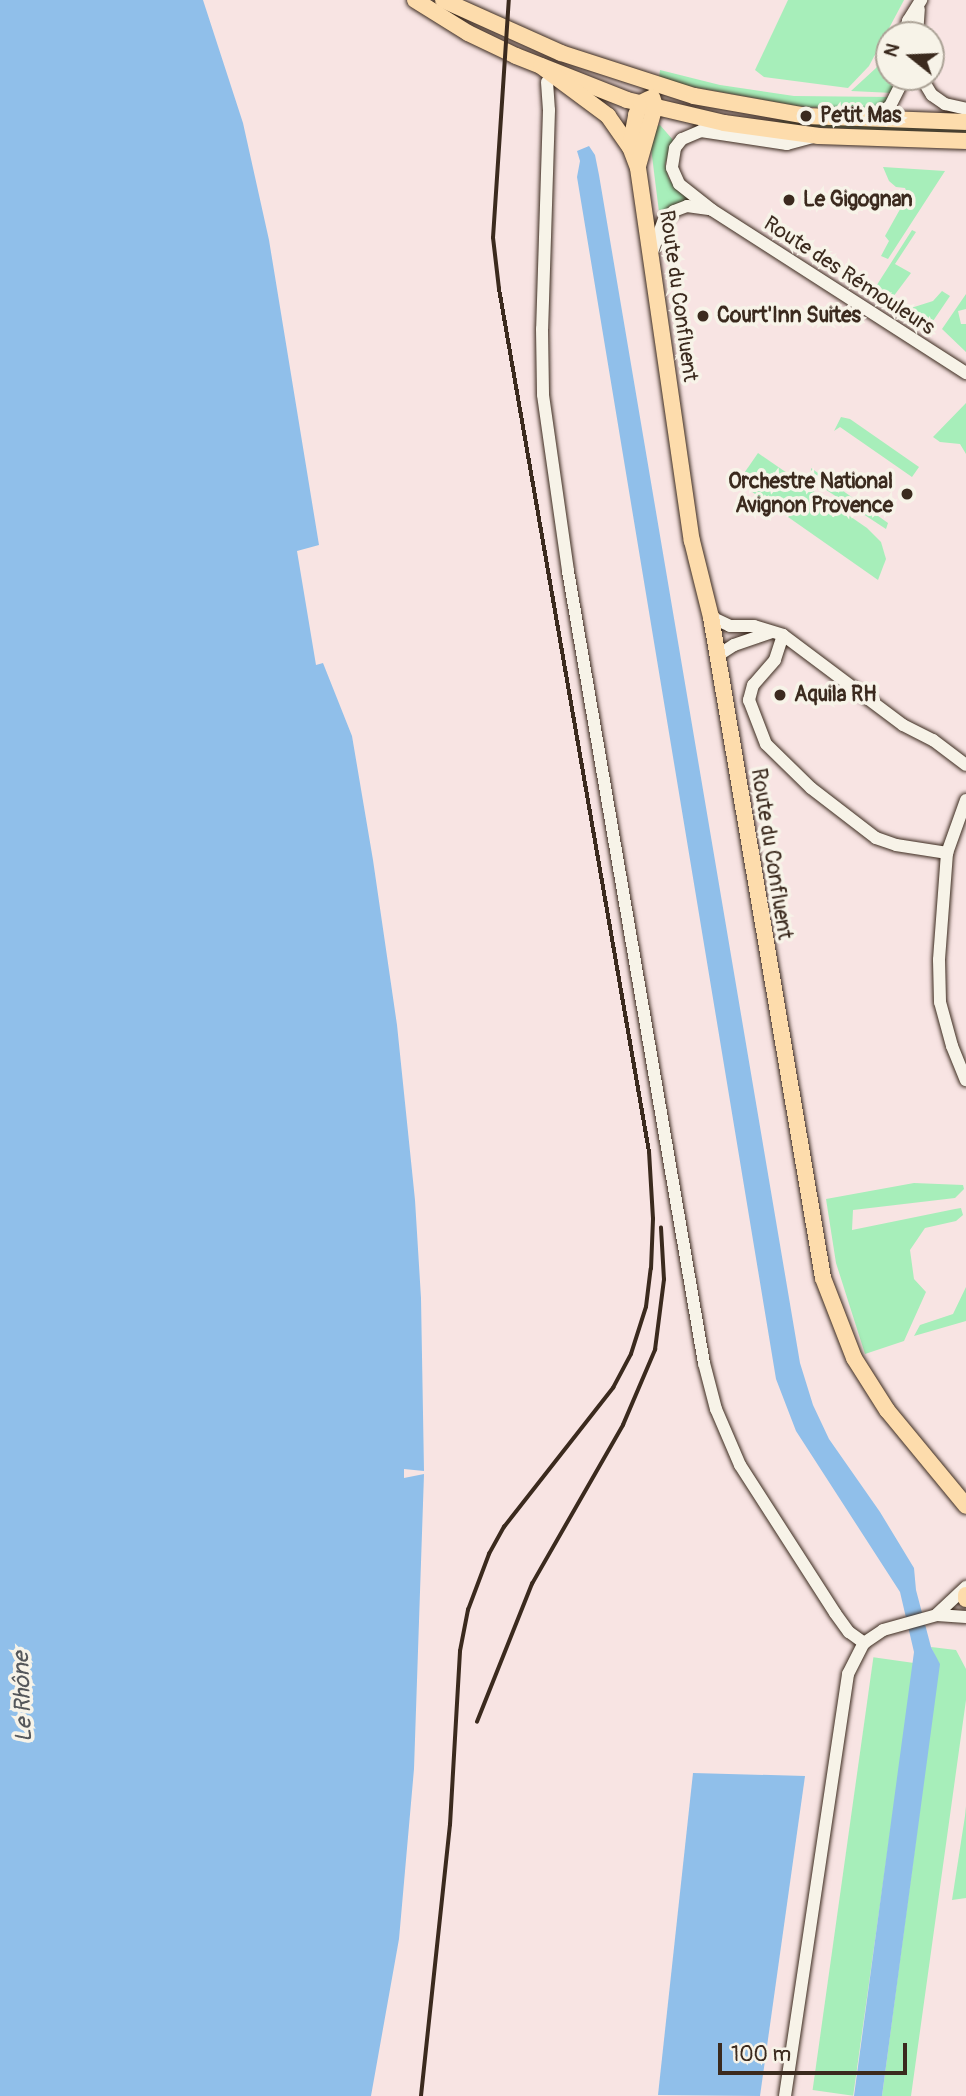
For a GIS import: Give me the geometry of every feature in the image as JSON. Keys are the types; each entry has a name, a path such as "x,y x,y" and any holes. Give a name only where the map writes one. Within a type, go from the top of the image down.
{"main road":[{"path":"415,0 468,33 541,66 650,103 747,127 818,136 966,141"},
{"path":"443,0 562,53 694,96 772,111 870,120 966,122"},
{"path":"541,66 608,116 630,147 638,168"},
{"path":"635,78 650,103 638,168"},
{"path":"630,147 636,115 650,103 668,98 726,112 772,111"},
{"name":"Route du Confluent","path":"638,168 692,541 711,617 823,1278 854,1358 887,1409 966,1506"}],"street":[{"path":"908,21 920,2"},
{"path":"918,21 920,2"},
{"path":"547,82 549,110 542,329 543,395 569,571 704,1363 716,1409 740,1465 835,1613 849,1632 864,1643"},
{"path":"870,120 890,106 898,91"},
{"path":"930,91 945,104 966,109"},
{"name":"Route des Rémouleurs","path":"818,136 787,144 701,131 682,139 673,157 675,176 687,191 712,210 966,373"},
{"path":"651,255 664,220 674,211 687,206 712,210"},
{"path":"711,617 730,626 754,626 777,634 903,725 933,740 966,765"},
{"path":"717,656 734,645 777,634"},
{"path":"777,634 775,660 753,685 749,700 766,744 811,788 876,838 896,845 947,853"},
{"path":"966,800 947,853 940,915 940,1002 952,1046 966,1080"},
{"path":"933,1615 966,1587"},
{"path":"785,2096 848,1674 864,1643 883,1630 933,1615 966,1618"}],"green space":[{"path":"788,0 904,0 893,21 875,21 875,55 869,66 848,88 764,77 755,70"},
{"path":"875,69 875,91 894,91 893,93 851,91"},
{"path":"660,70 720,85 794,96 891,97 890,101 864,111 798,106 677,84 659,78"},
{"path":"779,119 966,127 966,135 778,125"},
{"path":"660,125 673,140 665,164 668,177 675,188 692,199 664,214 659,212 651,148 655,127"},
{"path":"883,167 945,171 888,259 881,256 889,241 885,236 908,195 905,188 896,187 889,181"},
{"path":"912,230 916,232 895,264 911,273 890,301 873,291"},
{"path":"942,291 950,296 929,327 907,314 911,308 933,301"},
{"path":"966,294 966,309 958,311 961,324 966,324 966,352 942,329"},
{"path":"966,403 966,454 960,444 940,442 933,437"},
{"path":"841,417 850,419 919,467 912,477 840,427 834,431"},
{"path":"758,453 867,528 881,542 886,559 878,580 738,482"},
{"path":"811,468 888,523 886,529 811,480"},
{"path":"914,1183 963,1185 964,1189 955,1198 853,1210 852,1230 961,1208 963,1215 956,1221 925,1228 910,1250 914,1279 926,1292 904,1341 865,1354 836,1263 826,1199"},
{"path":"966,1287 966,1321 914,1336 920,1325 953,1314"},
{"path":"931,1647 956,1650 966,1669 966,1700 911,2096 882,2096 939,1664"},
{"path":"873,1657 914,1663 853,2096 813,2090"},
{"path":"966,1806 966,1898 952,1900 965,1816"}],"water":[{"name":"Le Rhône","path":"0,0 203,0 243,123 269,240 319,545 297,551 316,665 323,663 352,736 373,860 397,1025 415,1200 421,1298 424,1471 404,1469 404,1478 424,1474 414,1769 399,1939 371,2096 0,2096"},
{"path":"589,146 595,155 599,175 800,1363 813,1405 829,1439 880,1512 914,1568 916,1590 931,1647 940,1664 882,2096 854,2096 914,1652 900,1592 796,1431 776,1379 577,177 580,161 577,151"},
{"path":"693,1773 805,1776 760,2096 658,2095"}],"railway":[{"path":"421,2096 450,1825 460,1651 468,1610 489,1554 504,1527 613,1388 631,1354 646,1307 651,1269 653,1219 649,1152 499,289 493,238 509,0"},
{"path":"477,1722 532,1584 623,1425 655,1350 664,1280 661,1228"}],"place":[{"name":"Petit Mas","path":"806,116"},
{"name":"Le Gigognan","path":"789,200"},
{"name":"Court'Inn Suites","path":"703,316"},
{"name":"Orchestre National Avignon Provence","path":"907,494"},
{"name":"Aquila RH","path":"780,695"}]}
